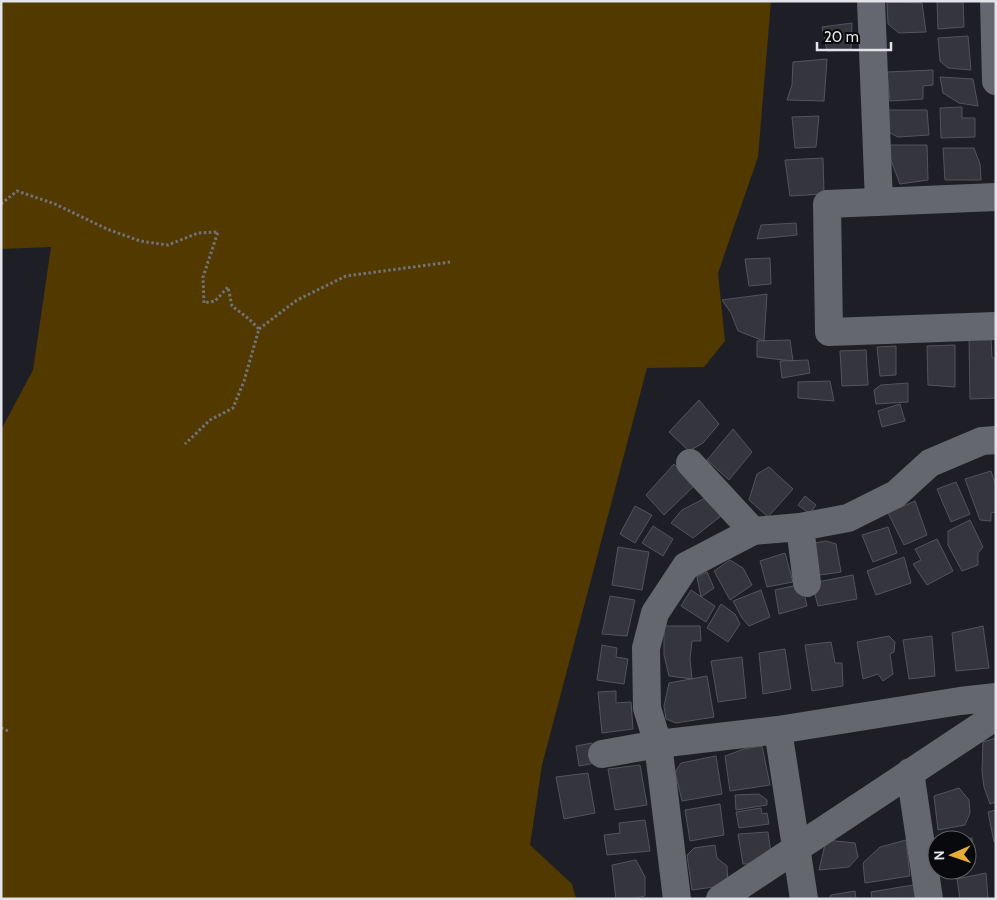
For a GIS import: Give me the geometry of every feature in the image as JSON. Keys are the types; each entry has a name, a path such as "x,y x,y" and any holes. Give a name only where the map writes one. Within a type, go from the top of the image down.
{"street":[{"path":"872,1 879,202"},
{"path":"994,1 996,81"},
{"path":"996,197 827,204 829,332 996,326"},
{"path":"677,899 658,744 647,708 646,648 655,613 686,566 753,531 800,527 848,518 896,494 930,463 982,441 996,440"},
{"path":"690,463 753,531"},
{"path":"800,527 807,583"},
{"path":"602,754 658,744 778,730 996,697"},
{"path":"720,899 996,716"},
{"path":"778,730 804,899"},
{"path":"910,772 929,899"}],"path":[{"path":"1,204 18,191 55,204 107,229 140,241 168,245 198,233 218,232 204,277 204,303 215,301 228,286 232,306 259,329"},
{"path":"185,444 210,420 233,408 244,381 259,329 297,300 346,276 450,262"},
{"path":"1,728 8,730"}],"shaded area":[{"path":"1,1 771,1 758,157 718,273 725,341 704,367 647,368 542,765 530,845 572,884 576,899 1,899 1,430 33,370 51,247 1,249"}],"building":[{"path":"937,1 963,1 964,27 938,29"},
{"path":"887,2 922,3 926,32 899,33 888,24"},
{"path":"852,23 851,50 827,51 822,27"},
{"path":"968,36 971,70 948,68 940,61 938,38"},
{"path":"827,59 824,101 787,100 792,85 793,62"},
{"path":"933,70 933,85 923,86 923,99 890,101 887,72"},
{"path":"940,77 973,79 978,106 959,103 943,93"},
{"path":"962,107 962,118 975,118 975,137 941,138 940,108"},
{"path":"887,110 927,110 929,135 898,137 888,132"},
{"path":"819,116 816,147 795,148 792,117"},
{"path":"890,145 927,145 928,180 900,184 890,158"},
{"path":"943,148 974,148 980,164 981,180 945,180"},
{"path":"823,158 824,194 790,196 785,160"},
{"path":"796,223 797,235 757,239 761,225"},
{"path":"770,258 771,284 749,286 745,259"},
{"path":"767,294 764,341 738,331 731,313 722,300"},
{"path":"969,337 991,339 992,358 996,358 996,398 970,399"},
{"path":"790,340 793,361 757,357 757,341"},
{"path":"955,345 955,387 928,385 927,346"},
{"path":"896,346 896,375 880,376 877,347"},
{"path":"866,350 868,385 842,386 840,351"},
{"path":"808,360 810,373 782,378 780,361"},
{"path":"830,381 834,401 798,398 798,382"},
{"path":"908,383 908,402 876,404 874,390 881,385"},
{"path":"699,400 719,424 703,443 689,451 669,432"},
{"path":"900,404 905,421 882,427 878,411"},
{"path":"733,429 752,452 729,480 707,460"},
{"path":"674,464 695,485 664,515 646,495"},
{"path":"769,467 793,489 768,517 749,500 757,474"},
{"path":"991,471 996,487 996,512 991,513 991,521 980,520 965,479"},
{"path":"956,482 970,514 951,522 937,489"},
{"path":"805,496 816,505 810,514 798,505"},
{"path":"707,497 721,516 693,538 671,523 682,510"},
{"path":"915,501 927,535 904,545 888,513"},
{"path":"635,506 652,515 635,543 620,534"},
{"path":"970,520 983,547 978,553 978,565 962,571 948,545 948,531"},
{"path":"653,526 673,539 663,556 642,543"},
{"path":"888,527 897,553 873,562 862,535"},
{"path":"937,539 953,571 927,585 913,564 921,560 915,549"},
{"path":"826,541 836,544 841,572 813,576 809,544"},
{"path":"618,547 649,552 642,590 612,585"},
{"path":"785,553 793,582 767,587 760,561"},
{"path":"904,557 911,583 876,595 867,571"},
{"path":"730,560 743,568 752,585 730,600 714,571"},
{"path":"707,572 714,588 701,597 697,577"},
{"path":"853,575 857,599 818,606 812,583"},
{"path":"802,584 807,606 779,614 775,590"},
{"path":"691,590 715,606 706,622 681,606"},
{"path":"761,590 770,617 749,626 742,618 733,601"},
{"path":"610,596 635,600 627,636 602,634"},
{"path":"721,604 735,614 740,624 728,642 707,628"},
{"path":"664,626 700,626 701,641 692,641 690,659 692,679 669,676 664,655"},
{"path":"983,626 989,668 956,671 952,633"},
{"path":"889,636 895,642 894,652 890,654 893,674 883,681 878,674 863,679 857,642"},
{"path":"932,636 935,676 909,679 903,640"},
{"path":"831,642 835,663 842,663 843,686 812,691 805,645"},
{"path":"602,645 617,648 616,657 628,659 624,684 597,680"},
{"path":"785,649 791,689 763,694 759,653"},
{"path":"742,657 746,698 718,702 711,661"},
{"path":"707,676 714,717 676,723 666,719 664,706 669,683"},
{"path":"616,691 616,703 631,702 633,729 602,733 598,692"},
{"path":"996,738 996,802 990,804 984,787 982,771 983,742"},
{"path":"592,743 595,763 579,766 576,746"},
{"path":"762,746 770,785 730,791 725,756 744,749"},
{"path":"716,756 722,794 682,801 675,772 681,763"},
{"path":"640,765 647,805 615,810 608,769"},
{"path":"588,773 595,813 564,819 556,777"},
{"path":"959,788 969,800 970,813 965,825 938,830 934,796"},
{"path":"759,794 767,800 767,805 736,810 735,795"},
{"path":"720,804 724,835 690,841 685,810"},
{"path":"761,808 762,814 767,813 769,824 739,828 736,812"},
{"path":"996,810 996,842 994,842 988,812"},
{"path":"645,820 650,851 607,855 604,835 620,833 619,823"},
{"path":"768,832 771,854 762,864 743,864 738,834"},
{"path":"826,840 855,843 858,857 849,867 819,870"},
{"path":"906,840 910,876 865,883 863,863 880,847"},
{"path":"715,845 717,858 727,866 728,885 692,890 687,855 694,848"},
{"path":"636,860 645,877 645,896 631,899 616,899 612,865"},
{"path":"986,873 988,899 960,899 957,880 977,880 977,875"},
{"path":"913,885 917,898 872,899 871,892"},
{"path":"855,891 856,899 829,899 831,895"}]}
